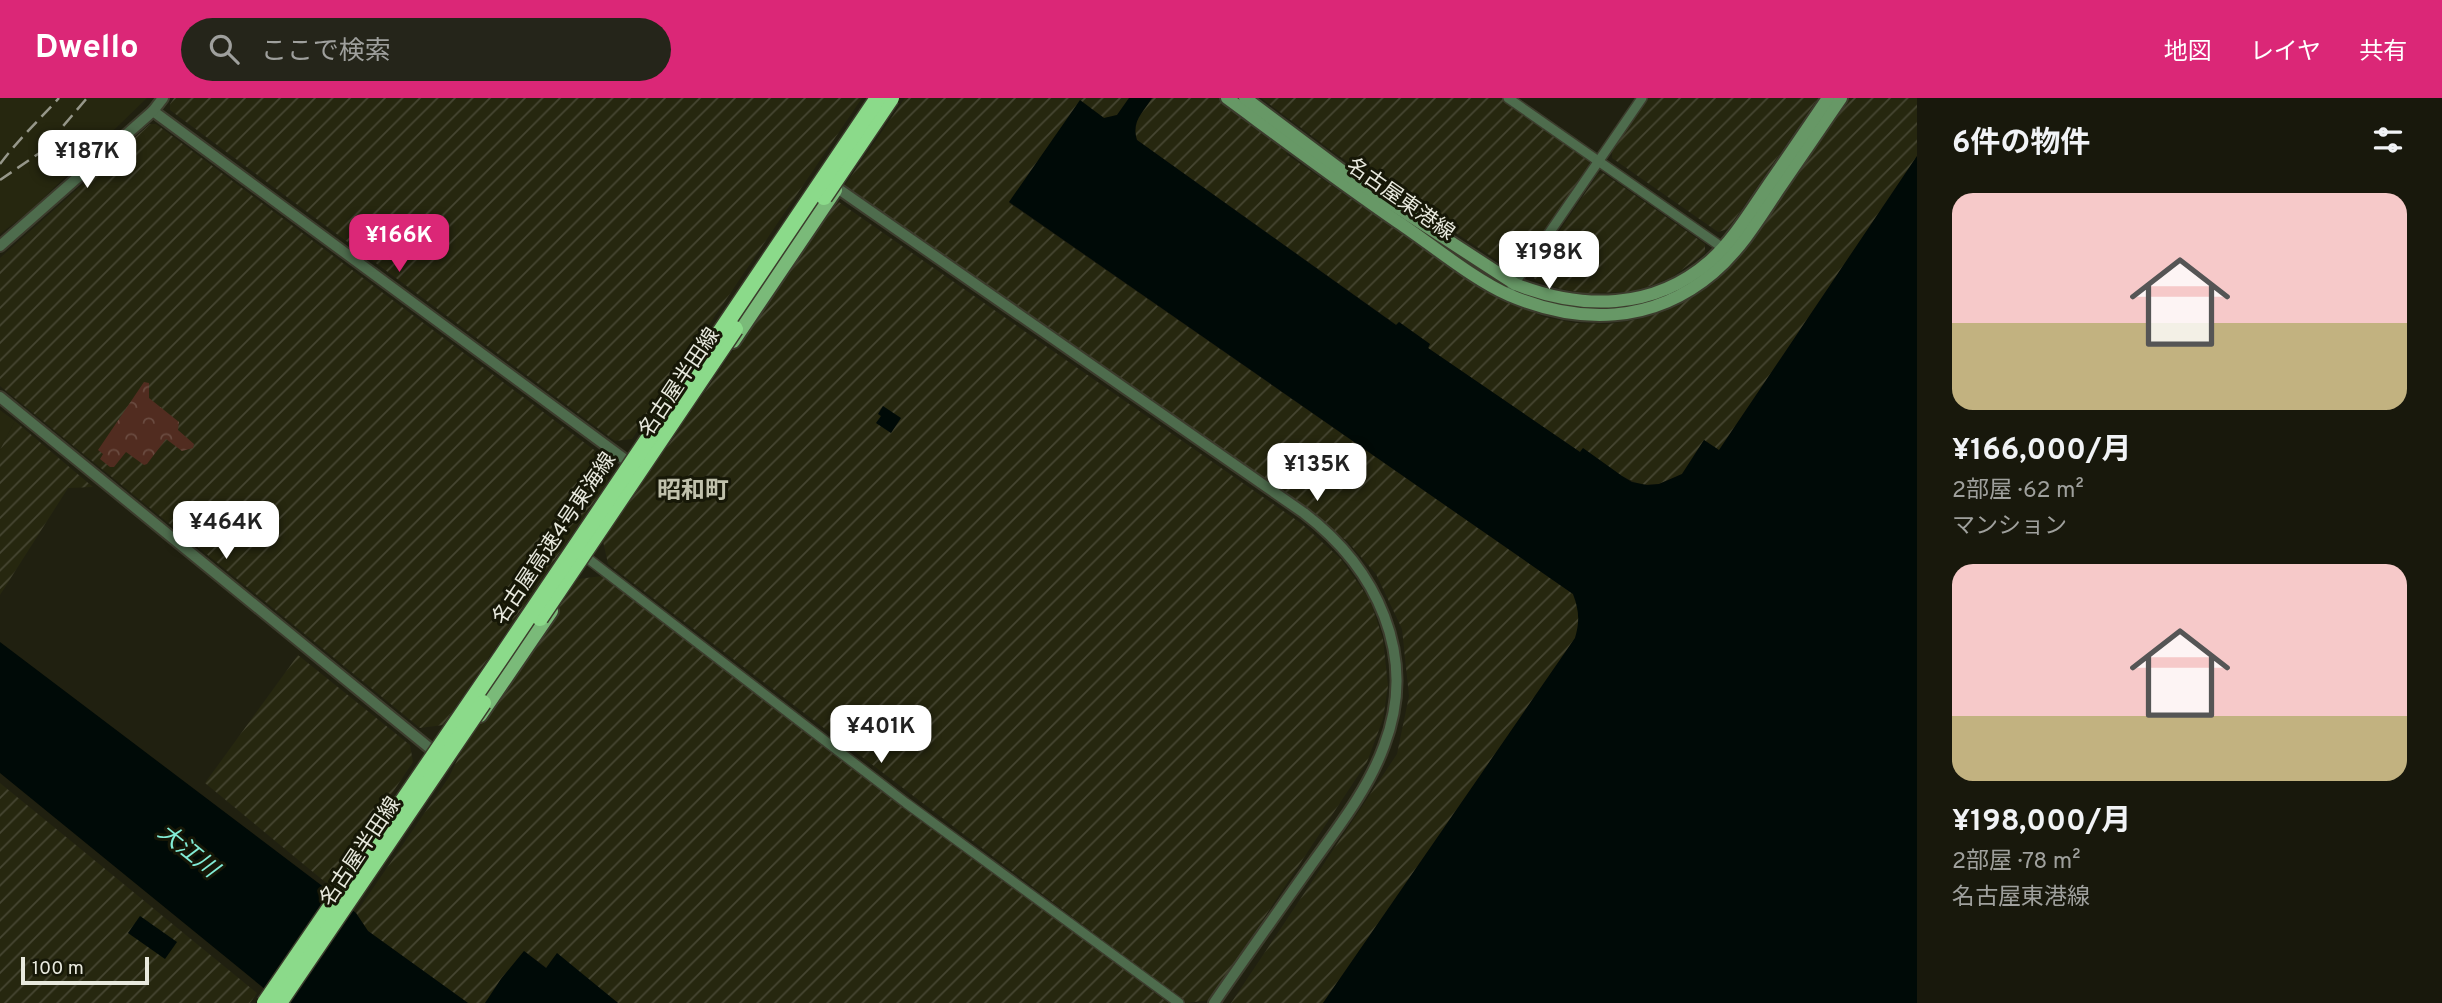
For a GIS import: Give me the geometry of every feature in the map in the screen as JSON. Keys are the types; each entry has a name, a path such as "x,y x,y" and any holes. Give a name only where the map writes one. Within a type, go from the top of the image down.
{"highway":[{"name":"名古屋高速4号東海線","path":"268,1001 876,98"},
{"name":"名古屋高速4号東海線","path":"268,1001 891,98"}],"main road":[{"name":"名古屋半田線","path":"268,1001 340,885 820,176 876,98"},
{"name":"名古屋半田線","path":"284,1003 588,558 897,98"},
{"name":"名古屋東港線","path":"1227,98 1344,185 1479,278 1511,289 1571,301 1606,302 1633,299 1678,284 1699,270 1723,248 1738,231 1828,98"},
{"name":"名古屋東港線","path":"1245,98 1349,176 1511,289 1540,306 1578,315 1616,316 1648,309 1676,298 1696,286 1731,256 1841,98"}],"street":[{"path":"0,246 153,111 163,98"},
{"path":"1508,98 1723,248"},
{"path":"1511,289 1642,98"},
{"path":"153,111 627,461"},
{"path":"820,176 1304,513 1354,560 1379,601 1392,639 1396,680 1395,702 1385,744 1364,787 1214,1003"},
{"path":"0,397 432,750"},
{"path":"570,546 906,803 1179,1003"}],"shaded area":[{"path":"0,98 147,98 29,212 0,234"},
{"path":"174,98 862,98 632,439 615,441 170,110"},
{"path":"905,98 1129,98 1117,115 1104,118 1080,101 1009,203 1573,594 1579,609 1575,638 1323,1003 1231,1003 1397,754 1409,696 1402,629 1376,574 1347,541 845,185"},
{"path":"1152,98 1219,98 1288,151 1286,154 1482,289 1544,317 1575,323 1609,324 1640,319 1679,305 1715,282 1749,245 1850,98 1917,98 1917,156 1719,450 1704,440 1682,474 1659,484 1641,485 1622,476 1583,449 1580,452 1428,348 1430,344 1399,322 1397,325 1137,140 1137,120"},
{"path":"1261,98 1502,98 1590,159 1589,166 1515,272 1336,154"},
{"path":"1648,98 1818,98 1728,229 1718,232 1612,158 1612,151"},
{"path":"150,124 156,124 605,458 608,481 443,725 420,728 0,386 0,258"},
{"path":"1603,173 1705,244 1705,253 1672,277 1629,292 1584,293 1536,281 1531,273 1598,174"},
{"path":"836,200 1302,524 1341,559 1370,600 1383,639 1388,686 1383,719 1367,762 1210,1000 1186,1003 608,564 603,541"},
{"path":"0,410 15,421 0,450"},
{"path":"15,421 93,487 68,488 0,595 0,450"},
{"path":"602,576 1168,1003 618,1003 557,954 547,968 524,951 485,1003 468,1003 368,931 356,913 449,777 462,750 578,579"},
{"path":"298,655 410,745 413,762 330,886 205,783"},
{"path":"0,783 257,993 250,1003 0,1003"}],"green space":[{"path":"144,382 149,383 149,398 179,422 178,430 194,444 193,448 182,451 166,439 147,464 144,465 126,452 114,467 110,467 100,459 103,454 98,450"}],"water":[{"path":"1129,98 1152,98 1137,122 1137,140 1396,325 1399,322 1430,344 1428,348 1580,452 1583,448 1632,482 1647,485 1659,484 1682,474 1704,440 1719,450 1917,156 1917,1003 1323,1003 1575,638 1577,605 1573,594 1009,202 1080,100 1104,118 1117,115"},
{"path":"883,406 901,418 891,433 876,423"},
{"name":"大江川","path":"0,642 321,885 356,913 368,931 468,1003 282,1003 0,773"},
{"path":"140,916 177,942 165,959 128,933"},
{"path":"524,951 546,968 557,953 618,1003 485,1003"}],"railway":[{"path":"0,164 59,98"},
{"path":"0,180 41,152 87,98"}],"district":[{"name":"昭和町","path":"693,492"}]}
